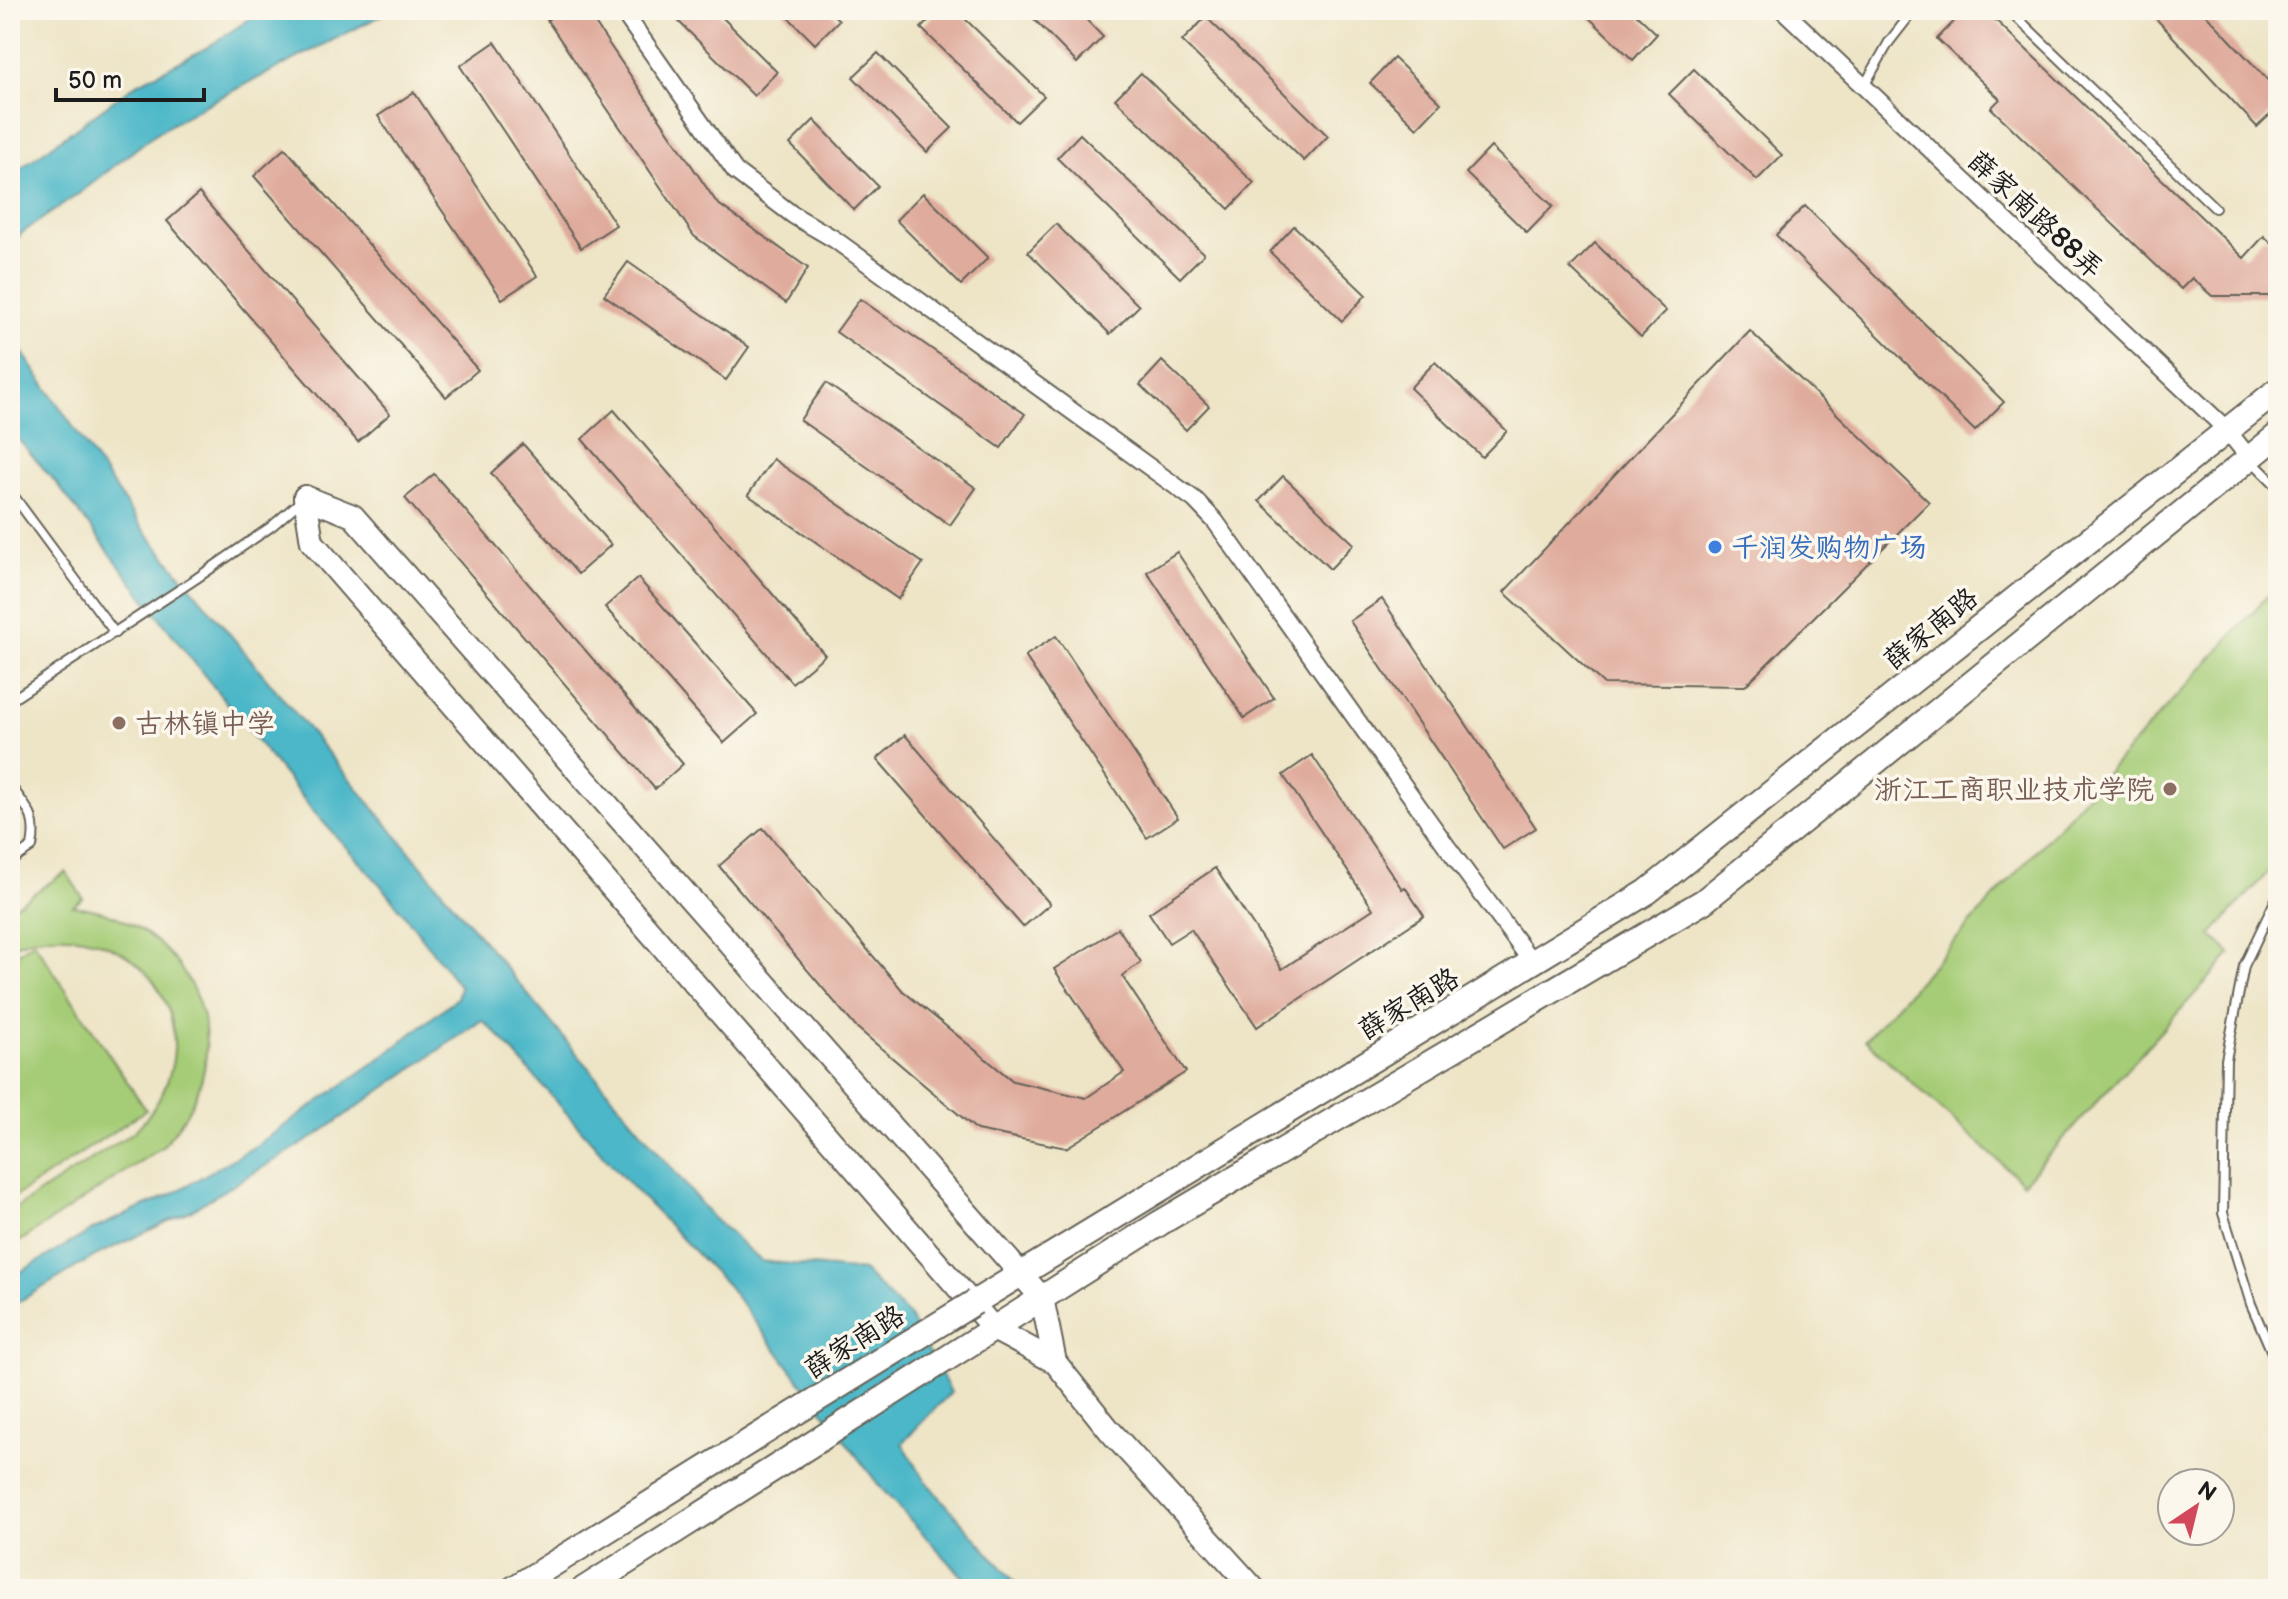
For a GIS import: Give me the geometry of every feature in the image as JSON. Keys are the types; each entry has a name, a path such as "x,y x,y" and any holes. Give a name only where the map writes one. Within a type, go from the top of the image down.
{"main road":[{"name":"薛家南路","path":"513,1589 975,1302 1647,892 2278,390"},
{"path":"584,1589 1160,1223 1704,901 2278,435"}],"street":[{"name":"薛家南路88弄","path":"1783,10 2227,430 2250,459"},
{"path":"624,13 735,171 1195,500 1215,521 1532,962"},
{"path":"305,497 353,516 1042,1298 1055,1362"},
{"path":"305,497 312,542 994,1329 1055,1362 1110,1431 1254,1589"}],"lane":[{"path":"1864,86 1889,42 1914,10"},
{"path":"2009,10 2215,208"},
{"path":"2250,459 2278,487"},
{"path":"10,491 115,633"},
{"path":"10,701 197,578 272,526 305,497"},
{"path":"10,785 33,817 34,832 32,847 10,862"},
{"path":"2278,895 2244,966 2226,1060 2223,1213 2251,1304 2278,1366"}],"green space":[{"path":"2278,584 2278,861 2211,935 2231,954 2023,1183 1865,1040"},
{"path":"66,872 83,898 73,906 103,912 131,924 156,941 177,963 193,989 203,1017 206,1047 202,1078 186,1115 162,1147 10,1248 10,1212 135,1131 162,1094 173,1061 171,1019 161,992 144,970 122,953 96,941 68,936 39,938 10,947 10,909"},
{"path":"34,942 146,1110 10,1200 10,958"}],"water":[{"path":"263,10 392,10 205,105 155,134 80,193 23,232 10,246 10,176 135,85 206,48"},
{"path":"10,334 142,528 712,1217 761,1261 863,1271 909,1316 951,1392 902,1443 928,1484 1021,1589 974,1589 881,1488 727,1285 630,1185 482,1020 314,1137 188,1212 97,1255 10,1307 10,1278 96,1228 170,1195 257,1145 382,1057 457,998 460,987 386,891 314,812 57,484 10,430"}],"building":[{"path":"562,10 586,10 717,203 808,268 786,303 694,236 547,20"},
{"path":"667,10 715,10 777,72 754,96"},
{"path":"781,10 828,10 839,20 815,44"},
{"path":"939,10 956,10 1044,96 1017,122 921,28"},
{"path":"1025,10 1077,10 1103,37 1077,63"},
{"path":"1581,10 1632,10 1657,34 1633,60"},
{"path":"1965,10 1985,10 2244,258 2264,236 2278,250 2278,296 2212,296 2192,278 2181,289 1991,108 2000,99 1937,39"},
{"path":"2148,10 2202,10 2278,91 2278,107 2257,127"},
{"path":"1206,17 1328,136 1304,161 1182,41"},
{"path":"495,42 616,225 581,248 460,66"},
{"path":"878,53 952,128 927,152 853,77"},
{"path":"1394,58 1441,103 1417,128 1370,83"},
{"path":"1694,69 1782,155 1757,180 1669,94"},
{"path":"1141,73 1254,183 1229,209 1115,99"},
{"path":"414,92 537,276 502,299 378,116"},
{"path":"814,120 878,186 854,210 790,144"},
{"path":"1080,134 1204,254 1180,278 1057,158"},
{"path":"1491,147 1553,206 1527,233 1466,173"},
{"path":"285,148 478,370 446,397 254,176"},
{"path":"199,193 390,414 358,442 167,221"},
{"path":"923,193 988,258 961,285 896,220"},
{"path":"1805,206 2004,402 1975,431 1776,235"},
{"path":"1056,224 1139,306 1110,334 1028,252"},
{"path":"1294,226 1366,295 1342,321 1270,252"},
{"path":"1595,243 1666,311 1641,337 1570,268"},
{"path":"628,262 749,347 726,380 604,295"},
{"path":"860,299 1025,414 1001,448 836,332"},
{"name":"千润发购物广场","path":"1750,331 1929,502 1745,686 1604,684 1504,592"},
{"path":"1162,361 1209,406 1186,430 1140,385"},
{"path":"1435,362 1507,431 1482,457 1410,388"},
{"path":"826,383 976,488 950,525 800,420"},
{"path":"614,410 825,655 792,683 582,439"},
{"path":"523,444 611,545 578,574 491,473"},
{"path":"773,459 923,563 898,599 748,495"},
{"path":"434,474 683,764 655,789 405,498"},
{"path":"1283,476 1354,544 1330,569 1259,501"},
{"path":"1177,552 1274,698 1244,718 1147,572"},
{"path":"638,578 757,714 724,743 605,607"},
{"path":"1382,599 1536,828 1503,849 1350,621"},
{"path":"1056,636 1178,818 1147,838 1025,656"},
{"path":"905,735 1050,904 1023,927 877,759"},
{"path":"1312,755 1402,889 1405,887 1424,916 1257,1027 1191,929 1169,943 1149,913 1215,868 1282,969 1373,909 1283,775"},
{"path":"763,828 903,991 1013,1081 1086,1098 1124,1072 1054,969 1118,928 1141,962 1122,976 1186,1072 1066,1148 977,1130 855,1026 719,866"}],"place":[{"name":"千润发购物广场","path":"1715,547"},
{"name":"古林镇中学","path":"119,723"},
{"name":"浙江工商职业技术学院","path":"2170,789"}]}
